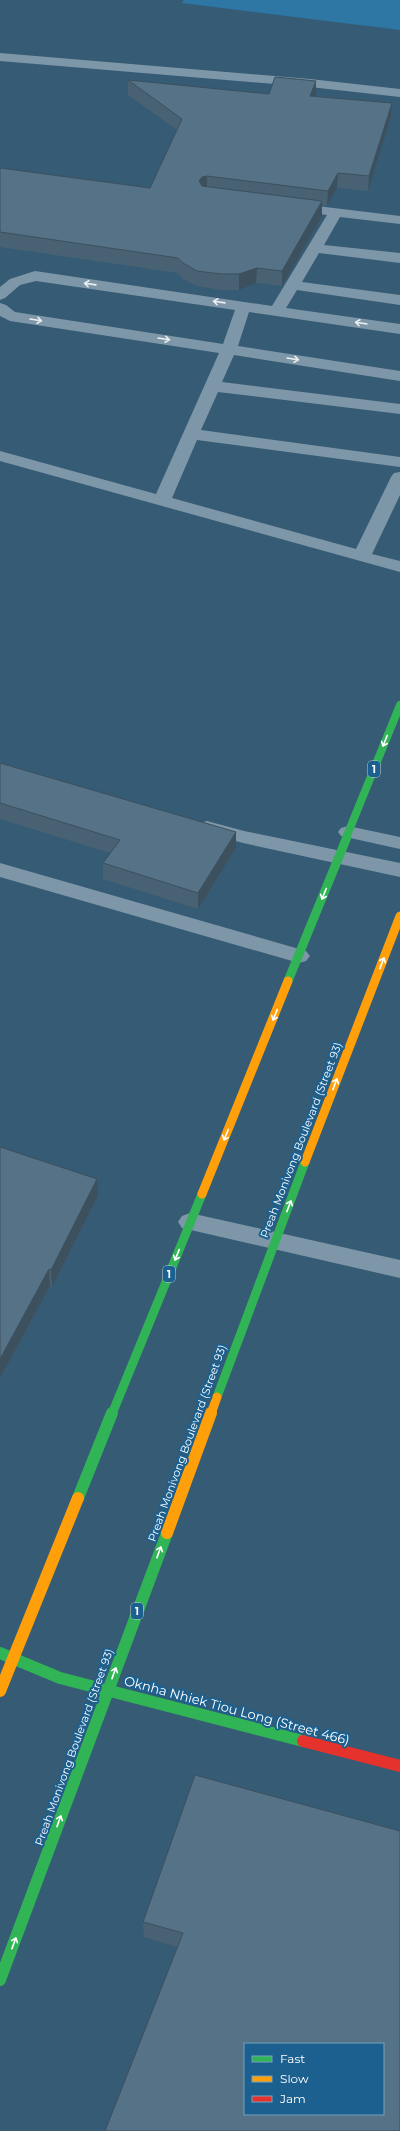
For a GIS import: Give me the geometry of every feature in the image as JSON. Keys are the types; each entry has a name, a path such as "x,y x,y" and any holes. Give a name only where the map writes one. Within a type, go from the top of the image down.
{"main road":[{"name":"1","path":"0,1690 400,705"},
{"name":"Preah Monivong Boulevard (Street 93)","path":"0,1980 275,1242 400,916"},
{"name":"Oknha Nhiek Tiou Long (Street 466)","path":"0,1653 60,1678 108,1689 400,1766"}],"street":[{"path":"0,57 310,83 400,93"},
{"path":"275,205 400,220"},
{"path":"277,310 336,212"},
{"path":"314,248 400,258"},
{"path":"0,295 15,282 35,276 244,305 400,329"},
{"path":"292,285 400,300"},
{"path":"162,501 229,349 244,305"},
{"path":"0,308 10,316 400,376"},
{"path":"212,386 400,409"},
{"path":"191,434 400,462"},
{"path":"0,456 400,567"},
{"path":"362,556 400,477"},
{"path":"190,822 243,837 400,870"},
{"path":"348,832 400,843"},
{"path":"0,870 299,956"},
{"path":"190,1222 400,1269"}],"shaded area":[{"path":"184,0 400,0 400,30 182,3"}],"building":[{"path":"275,77 316,81 310,96 392,103 369,176 338,173 328,191 207,176 202,177 199,181 202,186 322,201 282,271 257,268 239,274 221,274 197,271 183,263 178,258 0,232 0,168 150,188 182,119 128,80 269,94"},
{"path":"0,763 236,832 198,893 103,863 120,840 0,803"},
{"path":"0,1147 97,1179 51,1270 49,1269 0,1359"},
{"path":"195,1775 400,1831 400,2131 105,2131 183,1933 143,1922"}],"traffic: fast":[{"path":"288,981 400,705"},
{"path":"217,1397 305,1162"},
{"path":"78,1498 202,1194"},
{"path":"0,1980 167,1533"},
{"path":"0,1653 60,1678 303,1741"}],"traffic: slow":[{"path":"305,1162 400,916"},
{"path":"202,1194 288,981"},
{"path":"167,1533 217,1397"},
{"path":"0,1691 78,1498"}],"traffic: jam":[{"path":"303,1741 400,1766"}]}
